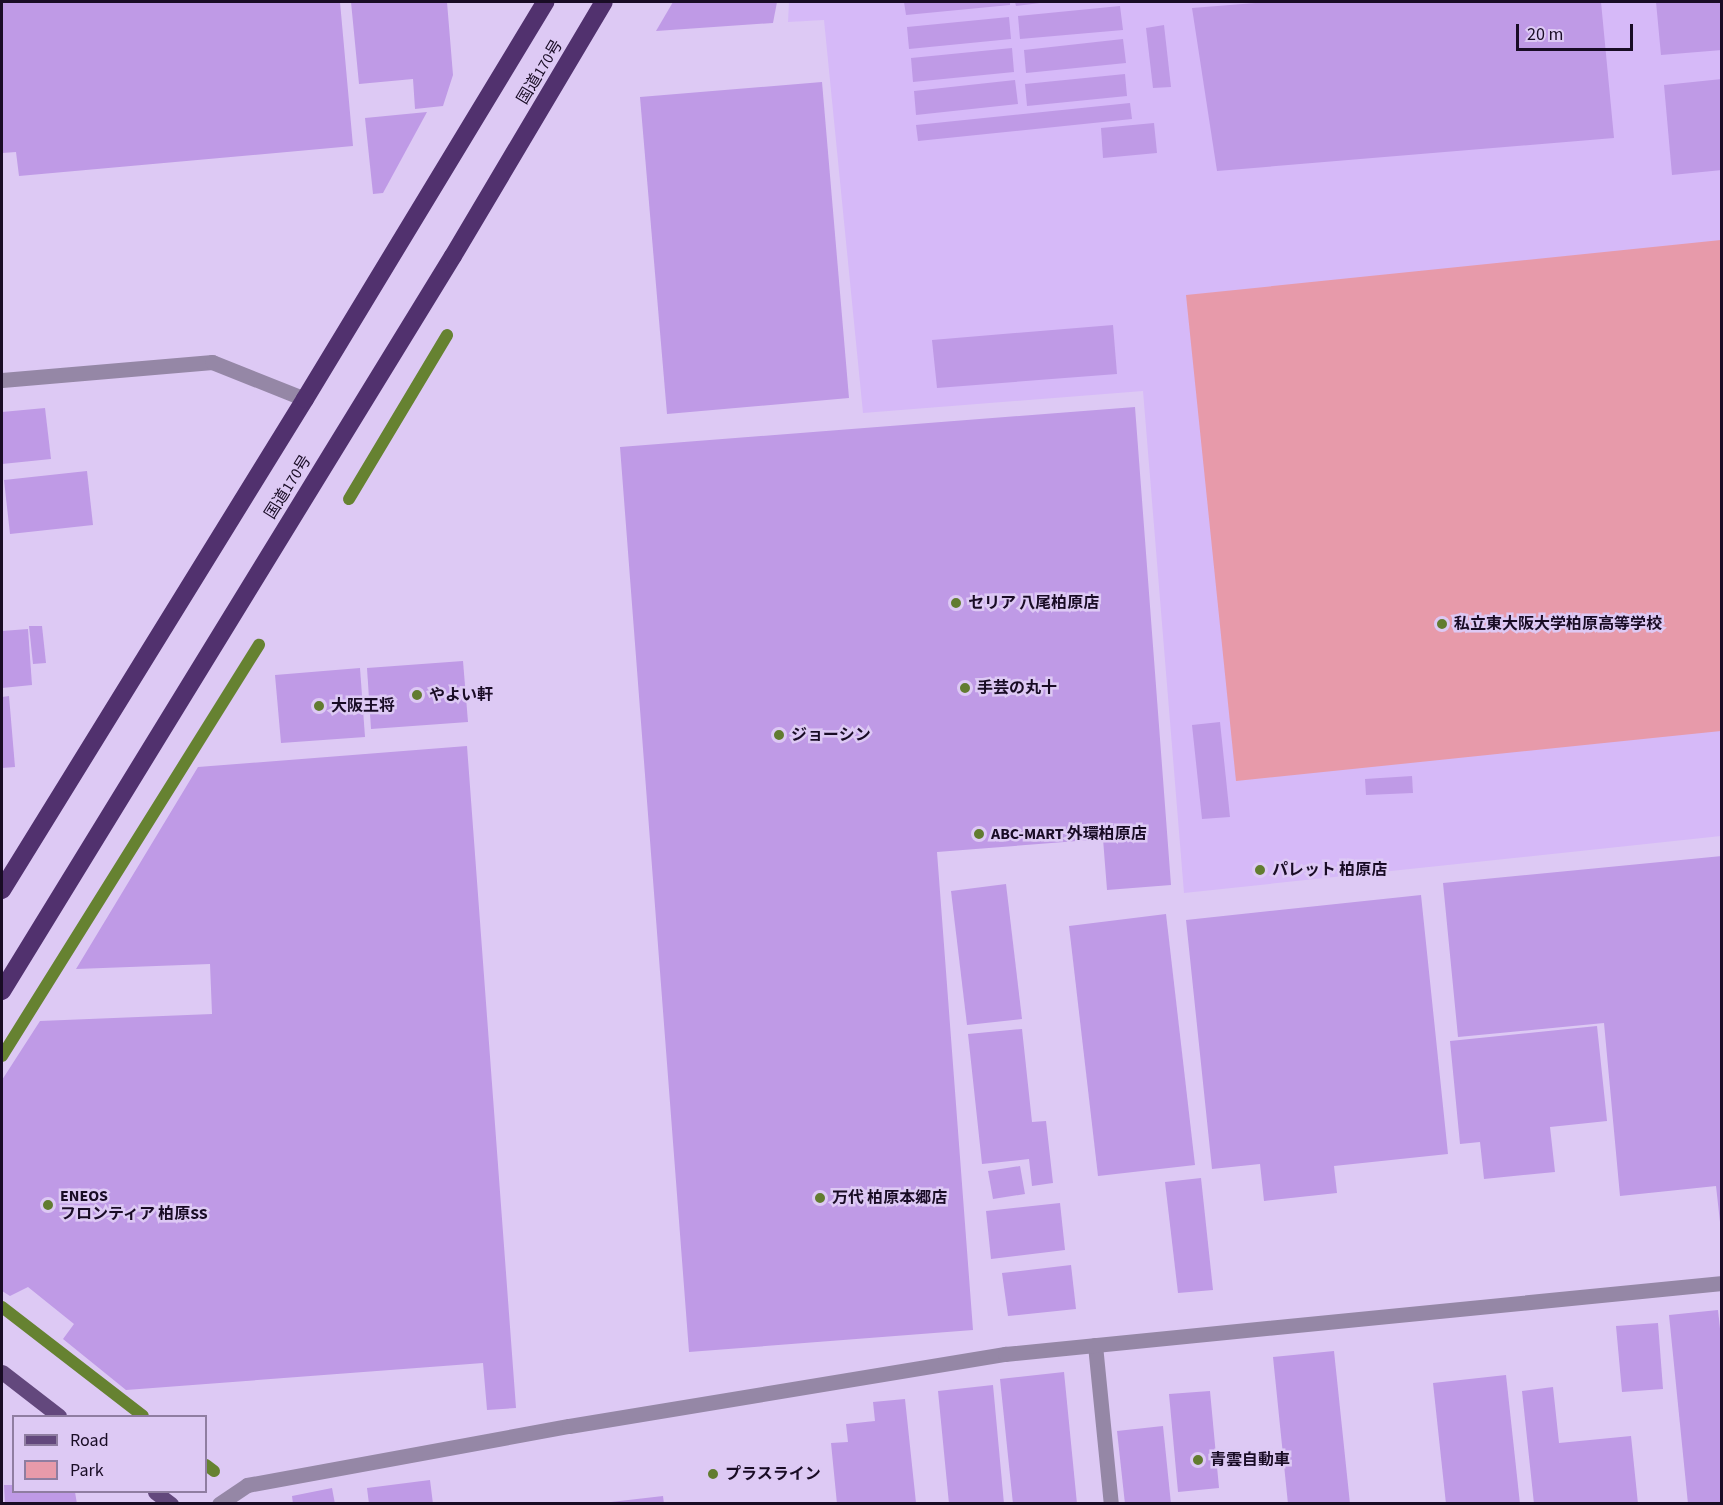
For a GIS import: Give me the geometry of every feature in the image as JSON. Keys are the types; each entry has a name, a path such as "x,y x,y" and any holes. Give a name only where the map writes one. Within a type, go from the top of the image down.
{"highway":[{"name":"国道170号","path":"2,890 305,399 545,2"},
{"name":"国道170号","path":"2,991 447,266 604,2"}],"main road":[{"path":"2,1372 58,1415"},
{"path":"158,1493 171,1503"}],"street":[{"path":"2,380 212,362 305,399"},
{"path":"219,1503 247,1485 569,1426 1005,1354 1722,1283"},
{"path":"1095,1345 1111,1503"}],"shaded area":[{"name":"私立東大阪大学柏原高等学校","path":"789,2 1721,2 1721,836 1184,893 1143,391 863,413 824,20 788,22"}],"green space":[{"path":"1721,240 1721,731 1236,781 1186,295"}],"building":[{"path":"2,2 340,2 353,146 19,176 16,152 2,153"},
{"path":"351,2 447,2 453,75 443,106 415,109 413,79 359,84"},
{"path":"673,2 777,2 773,23 656,31"},
{"path":"904,2 1010,2 1010,5 906,15"},
{"path":"1015,2 1040,2 1040,3 1016,6"},
{"path":"1268,2 1601,2 1614,138 1217,171 1192,8"},
{"path":"1656,2 1722,2 1722,50 1661,55"},
{"path":"1120,6 1123,30 1020,39 1018,16"},
{"path":"1009,17 1011,39 909,49 907,27"},
{"path":"1164,25 1171,87 1153,88 1146,28"},
{"path":"1123,39 1126,63 1026,73 1024,50"},
{"path":"1012,48 1014,72 913,82 911,58"},
{"path":"1125,74 1127,96 1027,106 1025,84"},
{"path":"1722,79 1722,170 1672,175 1664,85"},
{"path":"1015,80 1018,104 916,115 914,91"},
{"path":"822,82 849,398 667,414 640,97"},
{"path":"1130,103 1132,119 918,141 916,125"},
{"path":"427,112 383,193 373,194 365,118"},
{"path":"1154,123 1157,153 1103,158 1101,128"},
{"path":"1113,325 1117,374 937,388 932,340"},
{"path":"1135,407 1171,885 1107,890 1103,839 937,852 973,1330 689,1352 620,447"},
{"path":"45,408 51,459 2,464 2,412"},
{"path":"87,471 93,525 10,534 4,480"},
{"path":"29,626 42,626 46,663 33,664"},
{"path":"28,629 32,685 2,688 2,631"},
{"path":"463,661 468,722 371,729 367,668"},
{"path":"360,668 365,737 281,743 275,675"},
{"path":"9,696 15,767 2,768 2,697"},
{"path":"1220,722 1230,817 1202,819 1192,725"},
{"path":"467,746 516,1408 487,1410 483,1363 126,1390 63,1339 74,1324 28,1287 10,1296 2,1291 2,1080 40,1021 212,1014 210,964 76,969 198,767"},
{"path":"1412,776 1413,793 1366,795 1365,779"},
{"path":"1722,856 1722,1222 1720,1222 1716,1186 1620,1196 1604,1023 1458,1037 1443,883"},
{"path":"1006,884 1022,1019 967,1025 951,891"},
{"path":"1421,895 1448,1154 1334,1166 1337,1193 1264,1201 1260,1164 1212,1169 1186,920"},
{"path":"1166,914 1195,1165 1098,1176 1069,926"},
{"path":"1597,1026 1607,1121 1550,1127 1555,1172 1484,1179 1480,1142 1460,1144 1450,1041"},
{"path":"1022,1029 1032,1122 1046,1121 1053,1183 1032,1186 1029,1159 982,1164 968,1034"},
{"path":"1020,1166 1025,1194 993,1199 988,1171"},
{"path":"1201,1178 1213,1290 1178,1293 1165,1182"},
{"path":"1060,1203 1065,1250 991,1259 986,1211"},
{"path":"1071,1265 1076,1309 1008,1316 1002,1273"},
{"path":"1718,1310 1722,1347 1722,1504 1688,1504 1669,1315"},
{"path":"1658,1323 1663,1389 1622,1392 1616,1326"},
{"path":"1334,1351 1350,1504 1288,1504 1273,1357"},
{"path":"1064,1372 1077,1504 1013,1504 1000,1379"},
{"path":"1506,1375 1520,1504 1446,1504 1433,1383"},
{"path":"993,1385 1004,1504 949,1504 938,1391"},
{"path":"1553,1387 1559,1443 1631,1436 1638,1504 1534,1504 1522,1391"},
{"path":"1210,1391 1219,1488 1178,1492 1169,1394"},
{"path":"905,1399 916,1503 837,1504 831,1443 848,1442 846,1424 875,1421 873,1402"},
{"path":"1163,1426 1171,1504 1125,1504 1117,1431"},
{"path":"430,1480 433,1504 369,1504 367,1488"},
{"path":"4,1485 12,1485 12,1493 75,1493 77,1504 5,1504"},
{"path":"332,1488 335,1504 293,1504 292,1496"},
{"path":"663,1496 664,1504 611,1504 611,1502"}],"waterway":[{"path":"349,499 447,335"},
{"path":"2,1056 259,645"},
{"path":"2,1307 142,1415"},
{"path":"207,1466 214,1471"}],"place":[{"name":"セリア 八尾柏原店","path":"956,603"},
{"name":"私立東大阪大学柏原高等学校","path":"1442,624"},
{"name":"手芸の丸十","path":"965,688"},
{"name":"やよい軒","path":"417,695"},
{"name":"大阪王将","path":"319,706"},
{"name":"ジョーシン","path":"779,735"},
{"name":"ABC-MART 外環柏原店","path":"979,834"},
{"name":"パレット 柏原店","path":"1260,870"},
{"name":"万代 柏原本郷店","path":"820,1198"},
{"name":"ENEOS フロンティア 柏原SS","path":"48,1205"},
{"name":"青雲自動車","path":"1198,1460"},
{"name":"プラスライン","path":"713,1474"}]}
